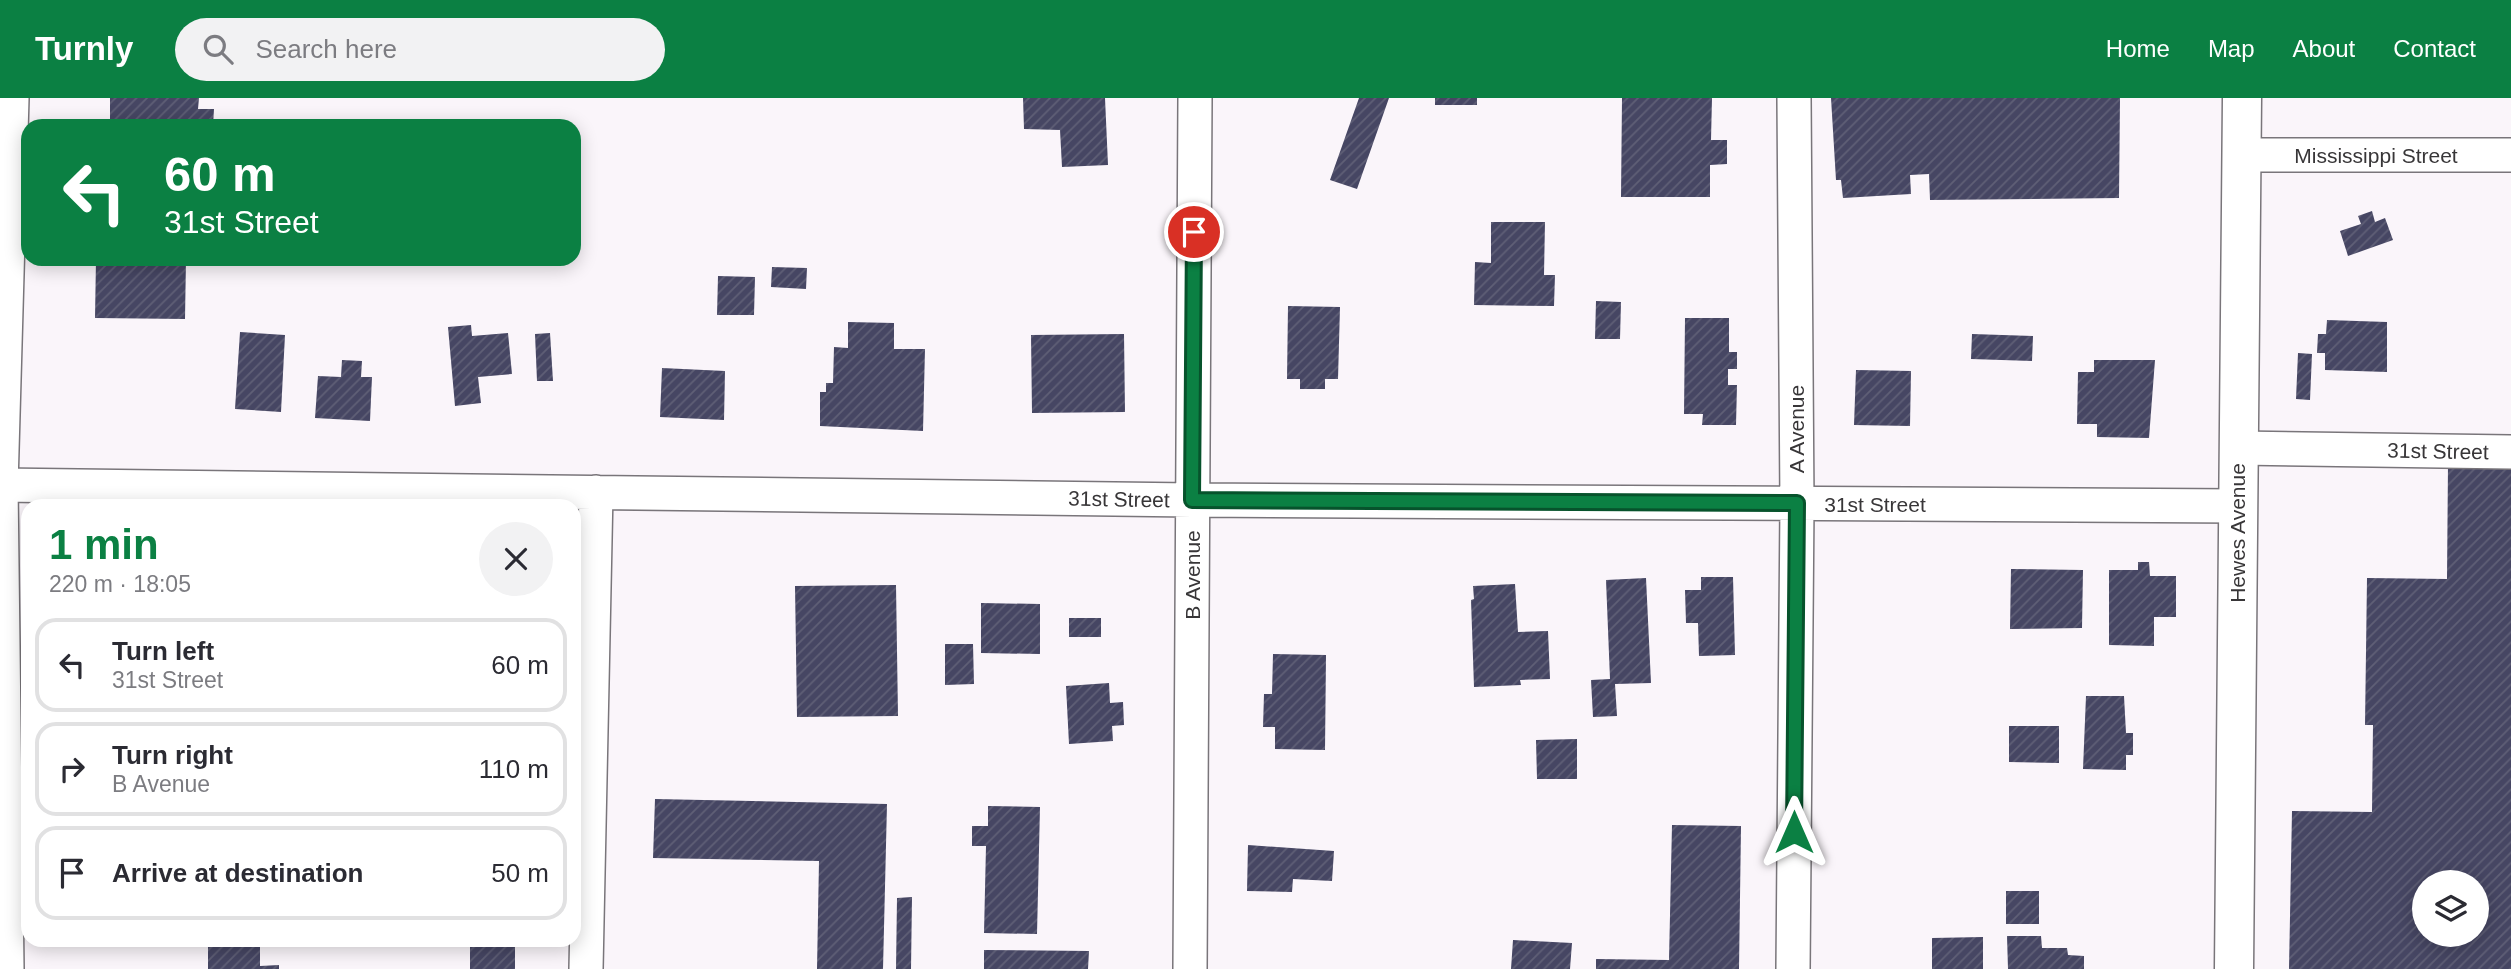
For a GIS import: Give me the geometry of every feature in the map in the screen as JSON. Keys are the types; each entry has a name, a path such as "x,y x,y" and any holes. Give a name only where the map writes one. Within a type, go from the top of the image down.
{"main road":[{"name":"Hewes Avenue","path":"2234,969 2242,98"}],"street":[{"path":"7,969 1,485 12,98"},
{"name":"B Avenue","path":"1191,969 1195,98"},
{"name":"A Avenue","path":"1793,969 1797,503 1794,98"},
{"name":"Mississippi Street","path":"2242,155 2511,155"},
{"name":"31st Street","path":"2238,448 2511,452"},
{"name":"31st Street","path":"1,485 1192,500 2238,506"},
{"path":"586,969 596,492"}],"building":[{"path":"110,98 199,98 198,109 214,109 213,119 110,119"},
{"path":"1023,98 1105,98 1108,165 1062,167 1060,130 1024,129"},
{"path":"1359,98 1389,98 1357,189 1330,180"},
{"path":"1435,98 1477,98 1477,105 1435,105"},
{"path":"1622,98 1712,98 1711,140 1727,140 1727,164 1710,165 1710,197 1621,197"},
{"path":"1831,98 2120,98 2119,198 1930,200 1929,174 1910,175 1911,194 1843,198 1841,180 1836,180"},
{"path":"2372,211 2375,222 2385,218 2393,240 2348,256 2340,231 2361,224 2358,216"},
{"path":"1491,222 1545,222 1544,275 1555,275 1554,306 1474,305 1475,262 1491,263"},
{"path":"96,266 186,266 185,319 95,318"},
{"path":"772,267 807,268 806,289 771,287"},
{"path":"718,276 755,277 754,315 717,315"},
{"path":"1596,301 1621,302 1620,339 1595,339"},
{"path":"1288,306 1340,307 1338,379 1325,379 1325,389 1300,389 1300,379 1287,379"},
{"path":"1685,318 1729,318 1729,352 1737,352 1737,369 1728,369 1728,385 1737,385 1736,425 1702,425 1703,414 1684,414"},
{"path":"2327,320 2387,322 2387,372 2325,370 2325,353 2317,353 2318,334 2326,334"},
{"path":"848,322 894,323 894,349 925,349 923,431 820,426 820,392 826,392 826,383 833,383 834,347 848,348"},
{"path":"471,325 472,336 508,333 512,374 478,377 481,403 455,406 448,327"},
{"path":"240,332 285,335 281,412 235,409"},
{"path":"550,333 553,381 537,381 535,334"},
{"path":"1124,334 1125,412 1032,413 1031,335"},
{"path":"1972,334 2033,336 2032,361 1971,359"},
{"path":"2298,353 2312,354 2310,400 2296,399"},
{"path":"342,360 362,361 361,377 372,377 370,421 315,418 318,376 341,377"},
{"path":"2094,360 2155,360 2149,438 2097,437 2097,424 2077,424 2078,372 2094,372"},
{"path":"662,368 725,371 724,420 660,417"},
{"path":"1856,370 1911,371 1910,426 1854,425"},
{"path":"2448,464 2511,465 2511,969 2289,969 2292,811 2372,812 2373,725 2365,725 2367,578 2447,579"},
{"path":"2138,562 2149,562 2150,576 2176,576 2176,617 2154,617 2154,646 2109,645 2109,570 2138,570"},
{"path":"2011,569 2083,570 2082,628 2010,629"},
{"path":"1701,577 1733,577 1735,655 1699,656 1698,623 1686,623 1685,590 1701,590"},
{"path":"1646,578 1651,683 1615,684 1617,716 1593,717 1591,680 1610,679 1606,580"},
{"path":"1515,584 1518,632 1548,631 1550,679 1520,680 1521,685 1474,687 1471,600 1474,599 1473,586"},
{"path":"896,585 898,716 797,717 795,586"},
{"path":"981,603 1040,604 1040,654 981,653"},
{"path":"1069,618 1101,618 1101,637 1069,637"},
{"path":"945,644 973,644 974,684 945,685"},
{"path":"1273,654 1326,655 1325,750 1275,749 1275,727 1263,727 1264,694 1272,694"},
{"path":"1109,683 1110,703 1123,702 1124,725 1112,726 1113,741 1069,744 1066,686"},
{"path":"2086,696 2124,696 2126,733 2133,733 2133,755 2126,755 2126,770 2083,769"},
{"path":"2009,726 2059,726 2059,763 2009,762"},
{"path":"1577,739 1577,779 1537,779 1536,740"},
{"path":"655,799 887,804 883,969 817,969 819,861 653,858"},
{"path":"988,806 1040,807 1037,934 984,933 986,846 972,846 972,826 988,826"},
{"path":"1672,825 1741,826 1739,969 1596,969 1596,959 1669,960"},
{"path":"1248,845 1334,851 1332,881 1293,879 1292,892 1247,891"},
{"path":"2006,891 2039,891 2039,924 2006,924"},
{"path":"912,897 911,969 896,969 897,898"},
{"path":"2007,936 2041,936 2042,948 2067,948 2068,955 2084,956 2084,969 2008,969"},
{"path":"1983,937 1983,969 1932,969 1932,938"},
{"path":"1513,940 1572,943 1570,969 1511,969"},
{"path":"208,947 260,947 260,966 279,965 279,969 208,969"},
{"path":"470,947 515,947 515,969 470,969"},
{"path":"984,950 1089,951 1088,969 984,969"}],"route":[{"path":"1194,232 1192,500 1797,503 1794,832"}]}
